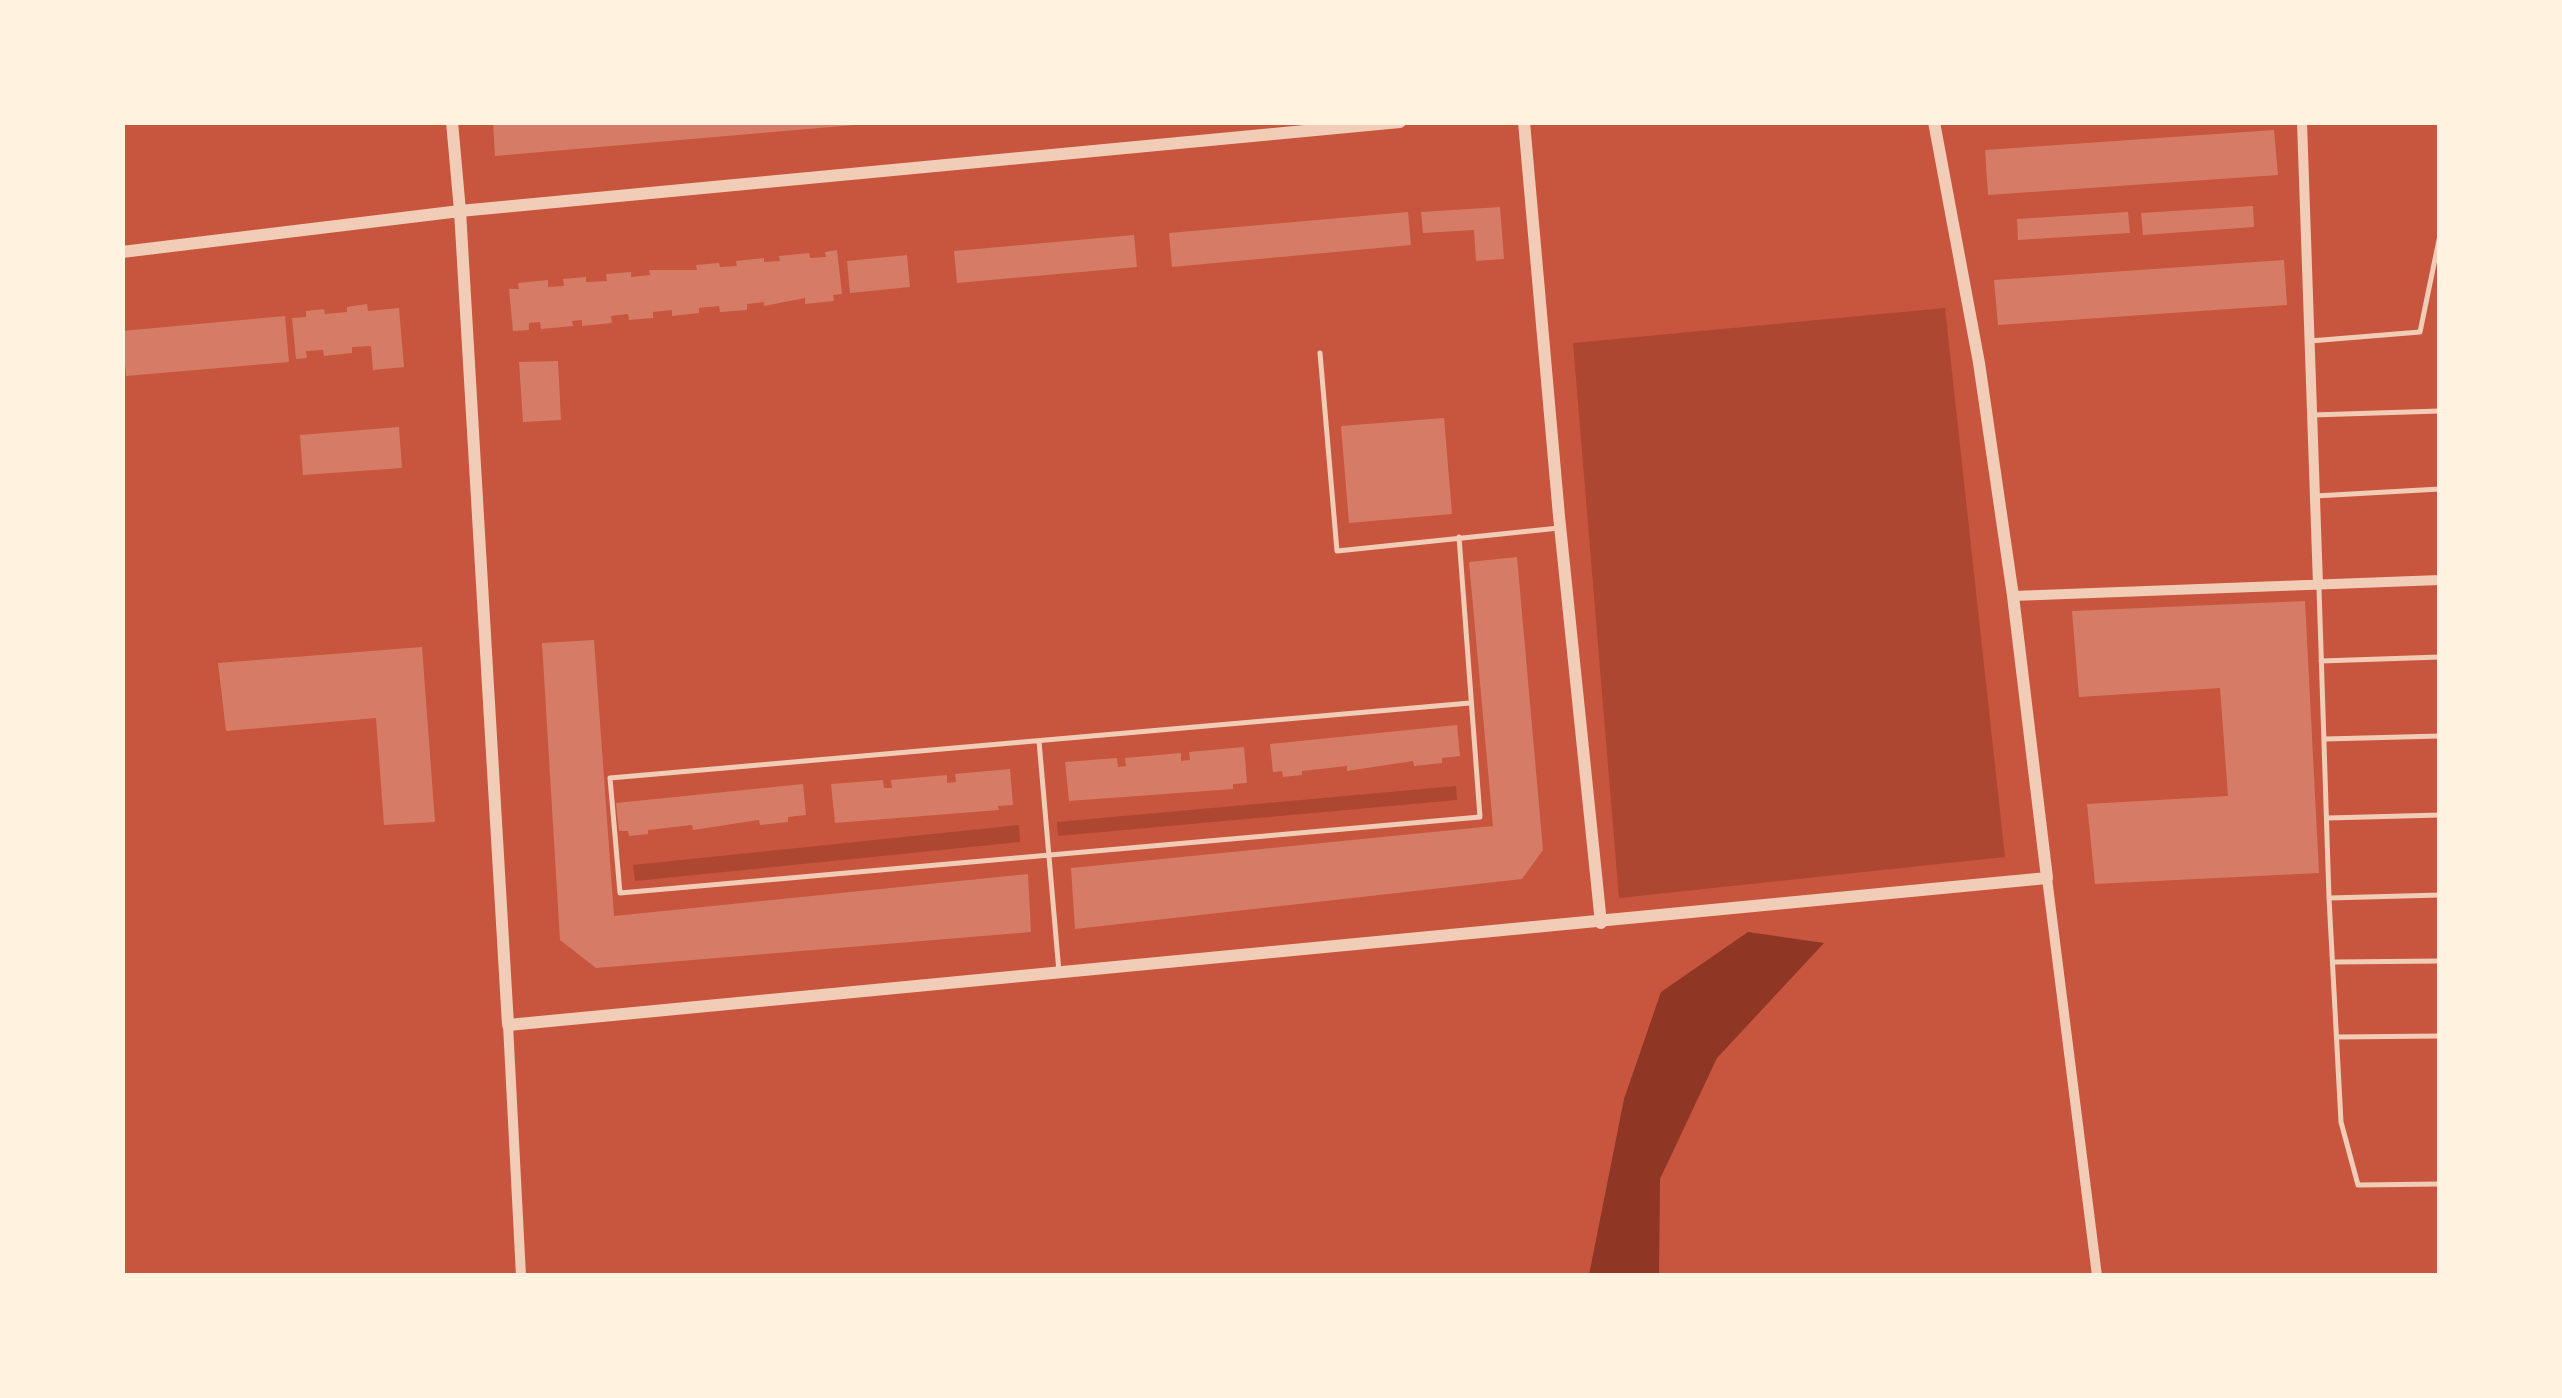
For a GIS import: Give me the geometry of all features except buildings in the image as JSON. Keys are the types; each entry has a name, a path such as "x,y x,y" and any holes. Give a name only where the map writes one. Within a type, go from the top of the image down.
{"street":[{"path":"452,122 521,1276"},
{"path":"122,252 460,211 1285,128 1400,122"},
{"path":"1524,122 1560,528 1601,923"},
{"path":"1934,122 1979,363 2013,596 2097,1276"},
{"path":"2302,122 2318,585"},
{"path":"2013,596 2440,580"},
{"path":"508,1024 2047,878"}],"lane":[{"path":"2310,340 2420,332 2440,234"},
{"path":"1320,353 1337,551 1560,528"},
{"path":"2312,415 2440,411"},
{"path":"2315,496 2440,489"},
{"path":"1459,537 1480,817 620,893 610,778 1470,702"},
{"path":"2318,585 2341,1122 2358,1185 2440,1184"},
{"path":"2322,662 2440,657"},
{"path":"2325,739 2440,736"},
{"path":"1039,741 1060,973"},
{"path":"2328,818 2440,815"},
{"path":"2329,898 2440,894"},
{"path":"2334,962 2440,961"},
{"path":"2337,1037 2440,1036"}],"shaded area":[{"path":"1945,308 2005,857 1619,898 1573,343"},
{"path":"1456,786 1457,800 1058,836 1057,822"},
{"path":"1019,825 1020,842 635,881 633,865"},
{"path":"1748,932 1824,943 1717,1058 1660,1179 1659,1275 1589,1275 1624,1099 1661,992"}]}
